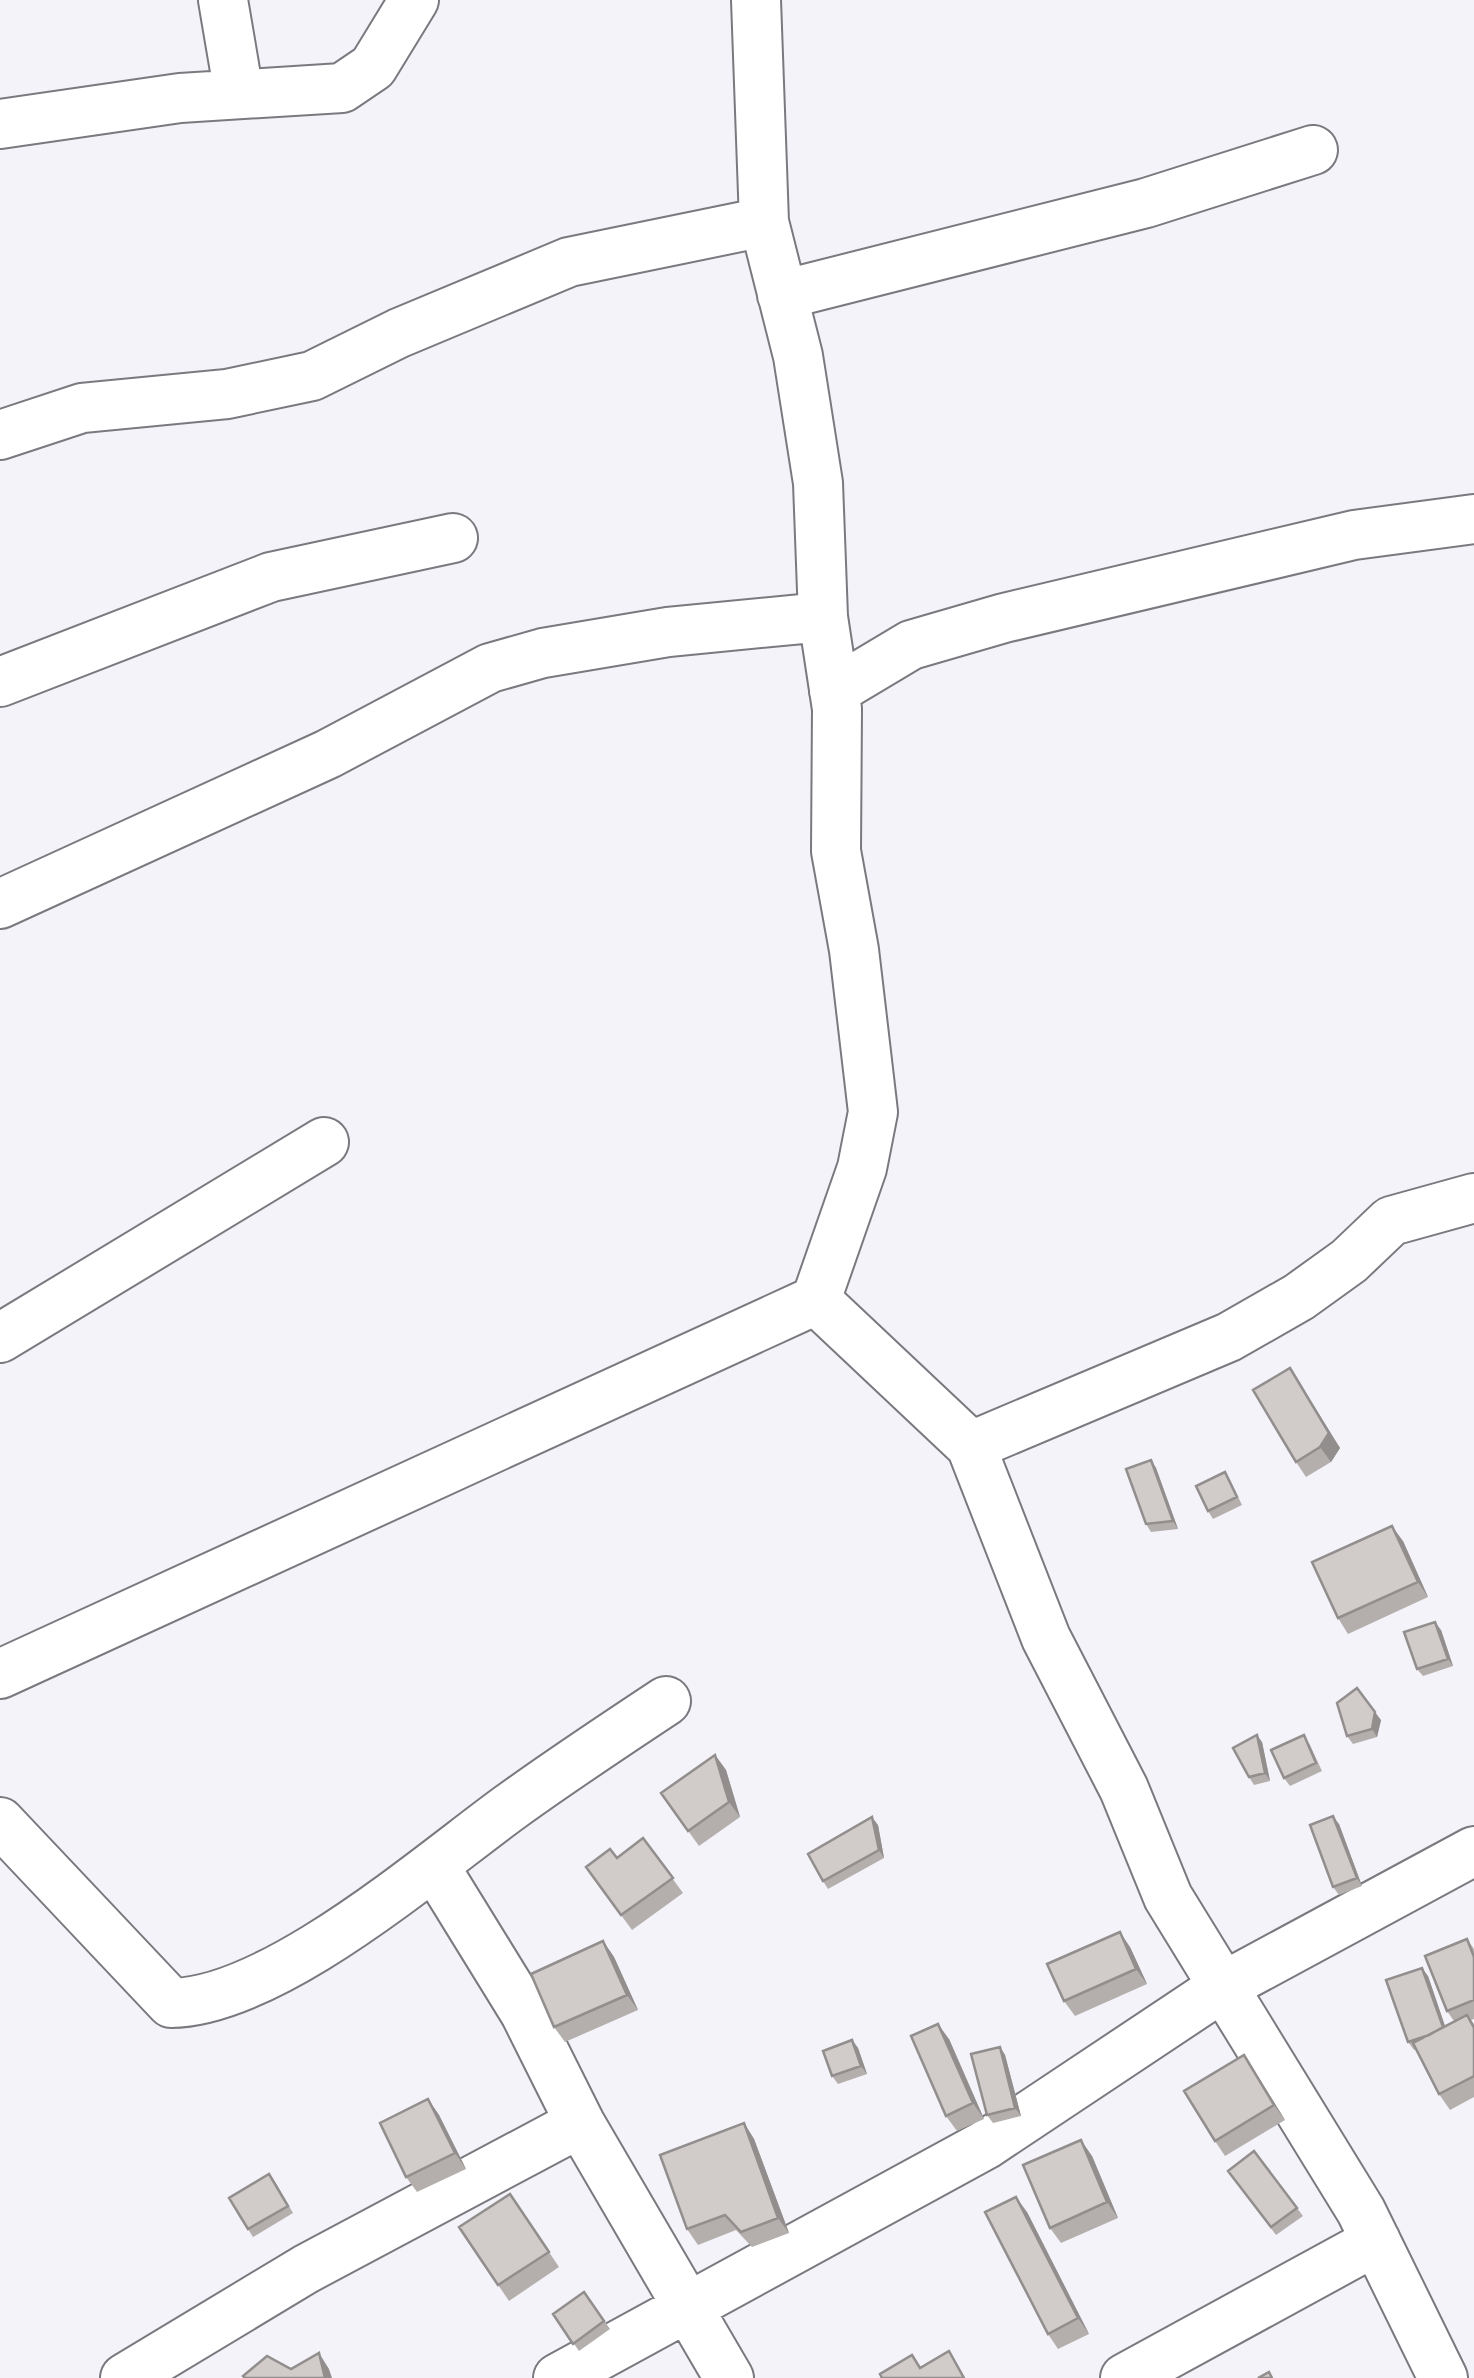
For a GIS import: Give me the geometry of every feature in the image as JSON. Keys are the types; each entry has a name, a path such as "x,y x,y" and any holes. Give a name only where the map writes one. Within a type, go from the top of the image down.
{"street":[{"path":"223,0 238,94"},
{"path":"0,124 238,94 342,88 373,68 414,0"},
{"path":"0,1674 816,1300 862,1168 872,1112 854,950 836,851 834,691 824,618 818,483 798,356 764,222 756,0"},
{"path":"782,295 1146,203 1313,150"},
{"path":"0,435 82,408 227,394 312,376 400,333 569,262 764,222"},
{"path":"834,691 911,645 1004,618 1354,535 1474,519"},
{"path":"0,682 271,577 453,538"},
{"path":"0,904 328,754 490,668 543,653 668,632 824,618"},
{"path":"0,1338 324,1142"},
{"path":"971,1446 1229,1337 1298,1297 1349,1261 1390,1222 1474,1198"},
{"path":"816,1300 971,1446 1046,1638 1124,1789 1168,1898 1376,2242 1443,2378"},
{"path":"0,1822 171,2003 210,1996 284,1966 435,1867 539,1786 666,1701"},
{"path":"558,2378 985,2145 1224,1986 1474,1851"},
{"path":"435,1867 525,2013 580,2122 691,2306 729,2378"},
{"path":"125,2378 306,2269 580,2122"},
{"path":"1125,2378 1376,2242"}],"building":[{"path":"1290,1368 1329,1433 1320,1447 1296,1462 1253,1390"},
{"path":"1151,1460 1173,1521 1146,1524 1126,1469"},
{"path":"1225,1472 1237,1497 1208,1511 1196,1486"},
{"path":"1392,1526 1418,1582 1338,1618 1312,1562"},
{"path":"1435,1622 1448,1659 1417,1669 1404,1632"},
{"path":"1357,1688 1375,1712 1372,1729 1347,1736 1337,1703"},
{"path":"1257,1735 1265,1773 1249,1777 1233,1748"},
{"path":"1304,1735 1316,1763 1284,1778 1271,1750"},
{"path":"715,1755 729,1802 688,1831 661,1793"},
{"path":"1333,1816 1357,1878 1333,1887 1310,1825"},
{"path":"872,1817 879,1850 823,1881 808,1854"},
{"path":"643,1838 673,1878 621,1915 586,1867 610,1849 617,1858"},
{"path":"1120,1932 1136,1969 1064,2001 1047,1964"},
{"path":"1467,1939 1474,1957 1474,2000 1447,2011 1425,1956"},
{"path":"603,1941 627,1995 554,2027 531,1974"},
{"path":"1422,1968 1443,2027 1408,2042 1386,1980"},
{"path":"1467,2015 1474,2028 1474,2076 1439,2094 1413,2043"},
{"path":"938,2024 973,2103 946,2116 911,2036"},
{"path":"852,2040 861,2066 832,2076 823,2051"},
{"path":"1000,2047 1015,2108 987,2115 971,2054"},
{"path":"1244,2055 1274,2105 1215,2141 1184,2091"},
{"path":"428,2099 455,2153 406,2177 380,2123"},
{"path":"744,2123 778,2218 741,2232 725,2215 687,2229 660,2155"},
{"path":"1081,2140 1107,2202 1050,2228 1023,2165"},
{"path":"1254,2151 1297,2208 1271,2227 1228,2171"},
{"path":"269,2174 288,2206 248,2229 229,2198"},
{"path":"510,2194 549,2252 498,2285 459,2227"},
{"path":"1016,2197 1078,2318 1048,2334 985,2212"},
{"path":"584,2292 604,2321 573,2344 553,2314"},
{"path":"949,2351 964,2378 882,2378 880,2374 912,2355 920,2368"},
{"path":"319,2353 325,2378 243,2376 267,2356 291,2369"}]}
